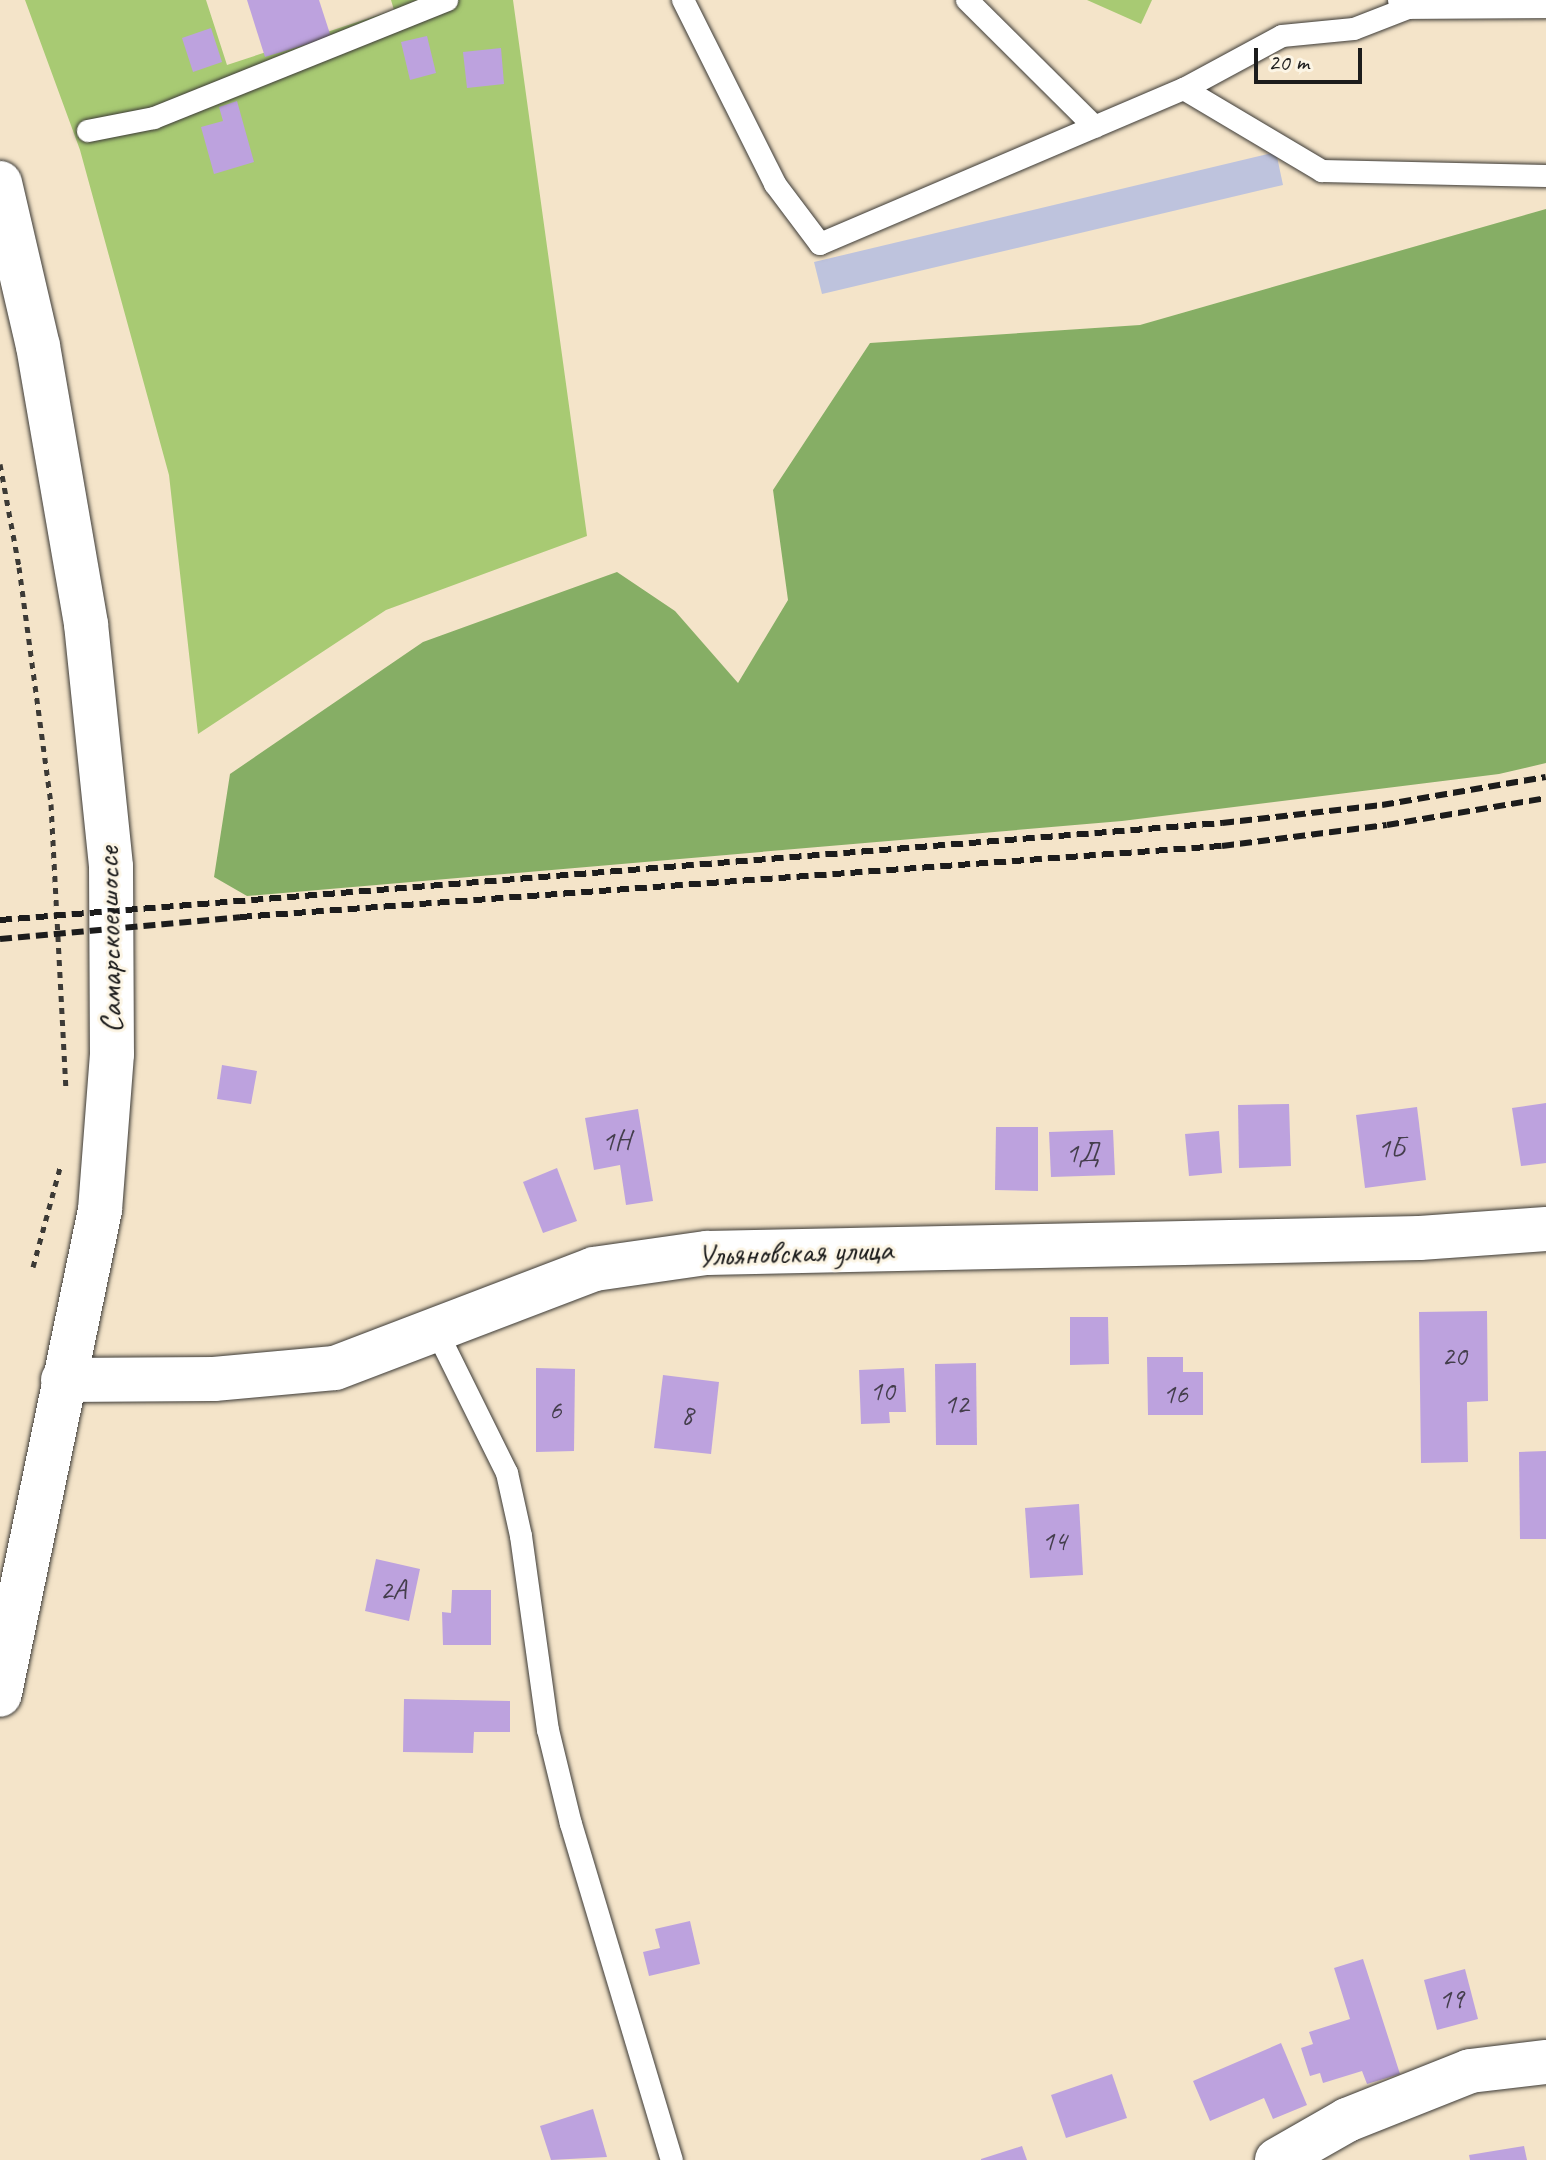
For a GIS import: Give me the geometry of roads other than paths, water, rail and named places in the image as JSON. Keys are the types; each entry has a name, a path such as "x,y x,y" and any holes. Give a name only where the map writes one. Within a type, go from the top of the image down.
{"street":[{"name":"Самарское шоссе","path":"0,183 38,346 86,624 111,867 112,1054 100,1210 0,1695"},
{"name":"Ульяновская улица","path":"63,1380 214,1379 335,1368 594,1269 707,1253 1420,1238 1546,1229"},
{"path":"1277,2160 1347,2120 1470,2071 1546,2062"}],"lane":[{"path":"88,131 154,118 447,0"},
{"path":"683,0 775,184 820,244 1184,89 1282,36 1354,29 1404,4 1546,7"},
{"path":"967,0 1095,127"},
{"path":"1184,89 1322,171 1546,176"},
{"path":"436,1330 507,1473 521,1536 548,1730 571,1824 672,2160"}],"railway":[{"path":"0,920 1222,823 1382,805 1546,777"},
{"path":"0,939 240,917 1222,846 1387,825 1546,798"}]}
